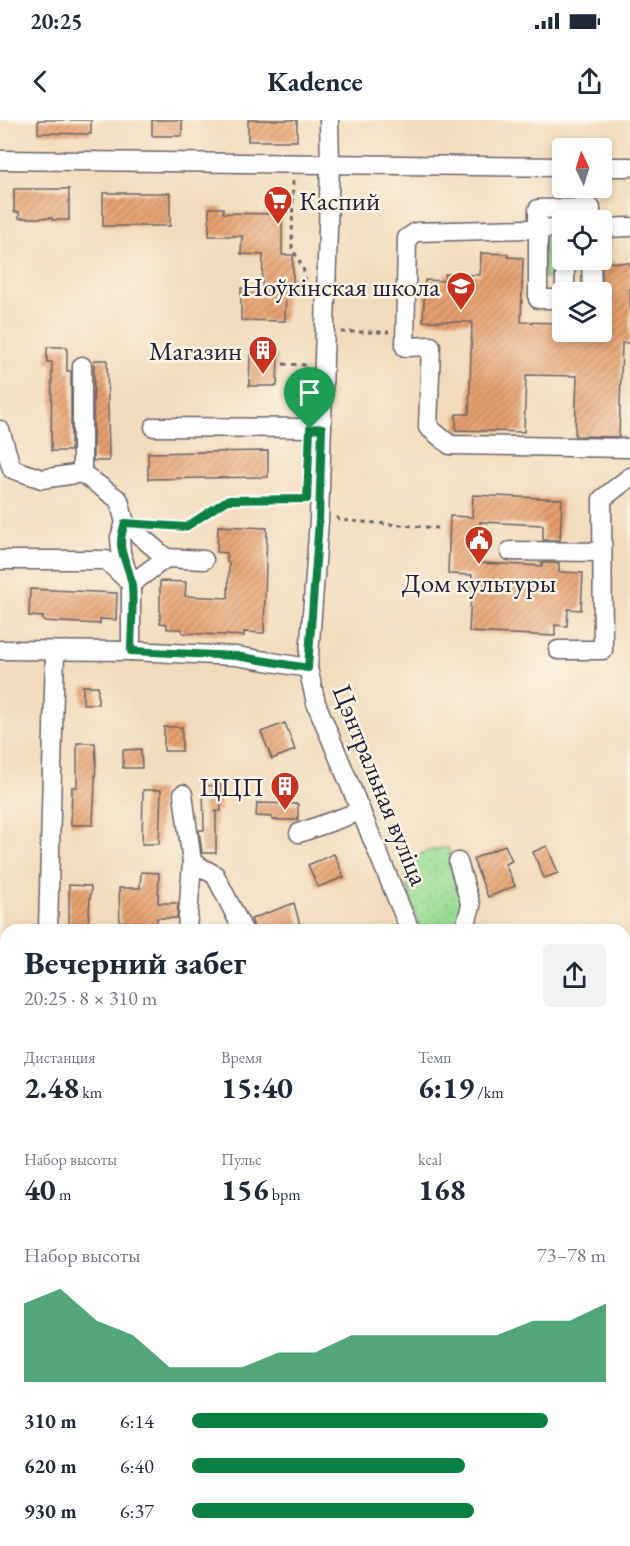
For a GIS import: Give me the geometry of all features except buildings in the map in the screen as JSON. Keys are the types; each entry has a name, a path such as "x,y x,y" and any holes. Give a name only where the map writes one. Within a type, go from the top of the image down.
{"street":[{"name":"Цэнтральная вуліца","path":"329,120 330,164 320,499 308,668 316,703 408,924"},
{"path":"0,160 552,167"},
{"path":"612,167 630,167"},
{"path":"552,211 538,208 538,299 552,299"},
{"path":"612,228 630,227"},
{"path":"552,228 416,232 407,238 405,347 431,346 428,427 450,445 629,448"},
{"path":"82,366 82,473"},
{"path":"154,427 322,428"},
{"path":"0,430 12,469 42,479 82,473 119,500 125,523 120,537 121,553 132,585 131,651"},
{"path":"558,650 603,650 602,500 630,477"},
{"path":"125,523 166,558 204,560"},
{"path":"510,551 602,552"},
{"path":"132,585 166,558"},
{"path":"0,560 106,560 132,585"},
{"path":"0,650 131,651 236,656 308,668"},
{"path":"48,924 55,651"},
{"path":"183,794 192,862 187,924"},
{"path":"299,834 361,811"},
{"path":"192,862 215,875 240,924"},
{"path":"458,862 471,906 466,924"}],"path":[{"path":"294,163 292,248 303,268 309,297"},
{"path":"325,332 406,332"},
{"path":"283,364 312,365"},
{"path":"125,523 186,527 227,500 320,499 339,520 438,528"}],"green space":[{"path":"543,237 552,237 552,270 559,270 559,278 544,278"},
{"path":"448,848 467,907 461,924 419,924 411,902 407,876 409,865 416,857 429,851"}],"place":[{"name":"Каспий","path":"278,226"},
{"name":"Ноўкінская школа","path":"461,312"},
{"name":"Магазин","path":"263,376"},
{"name":"Дом культуры","path":"479,566"},
{"name":"ЦЦП","path":"285,812"}],"route":[{"path":"322,428 319,521 308,668 236,656 131,651 132,585 121,553 120,537 125,523 186,527 227,500 307,499 310,429 322,428"}]}
